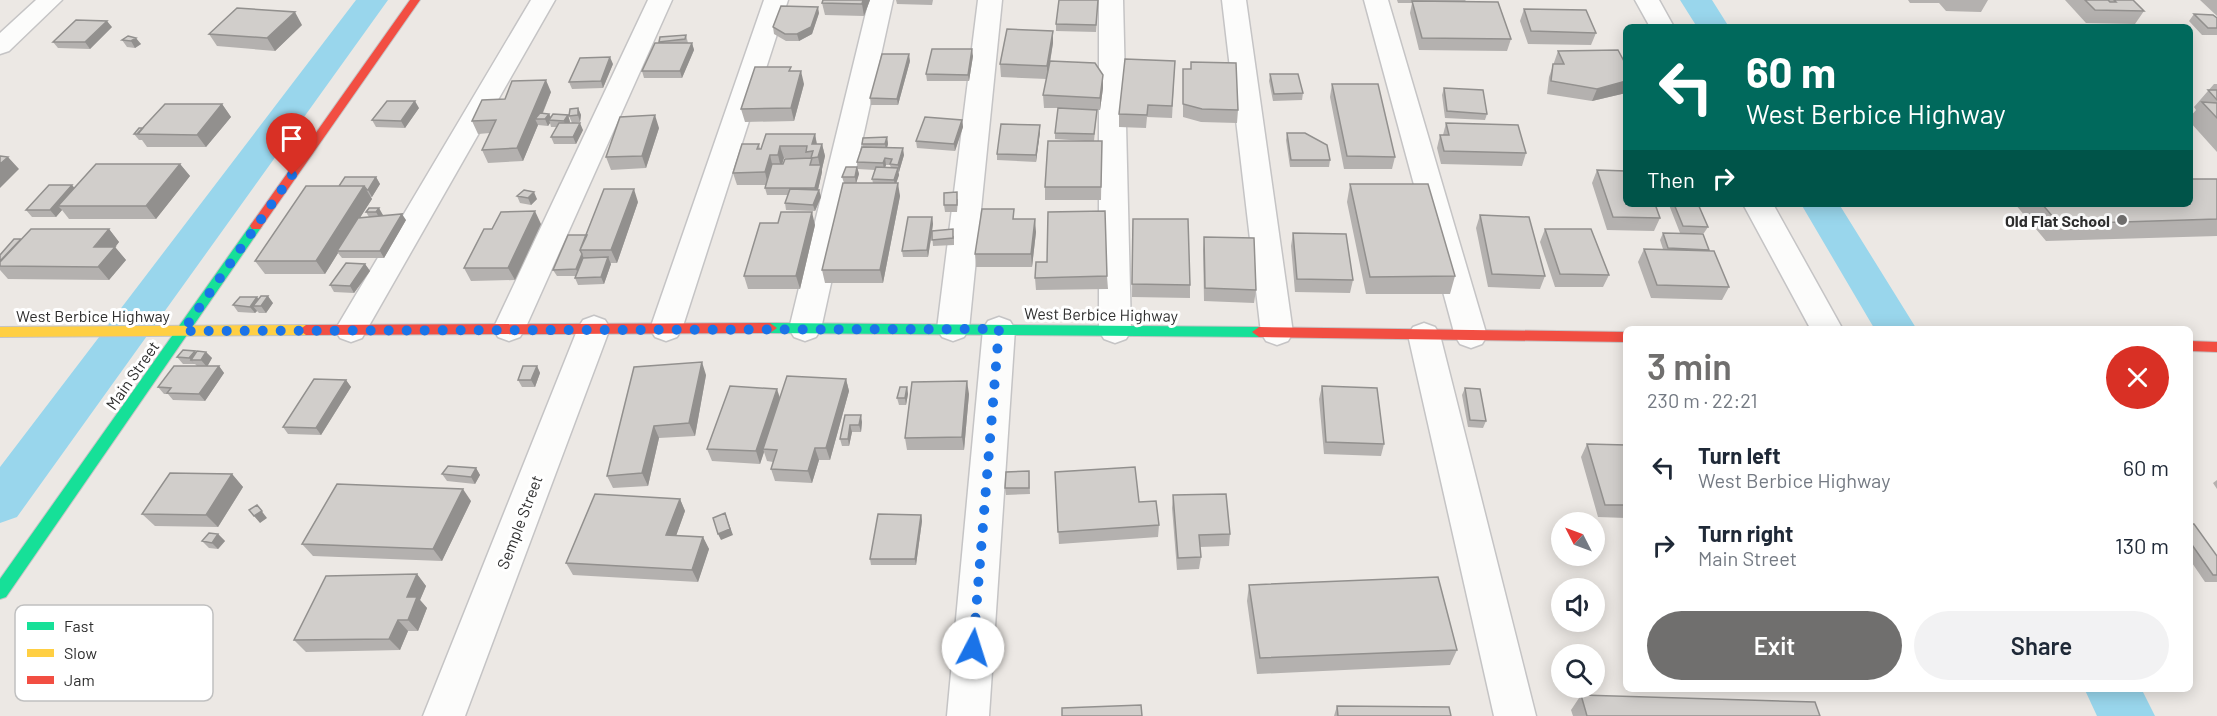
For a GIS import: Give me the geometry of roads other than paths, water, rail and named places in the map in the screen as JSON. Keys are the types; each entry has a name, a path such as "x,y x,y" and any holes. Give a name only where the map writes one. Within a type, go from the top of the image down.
{"main road":[{"name":"Main Street","path":"0,592 415,0"},
{"name":"West Berbice Highway","path":"0,332 594,328 999,329 1623,337"},
{"path":"2193,346 2217,347"}],"street":[{"path":"0,46 50,0"},
{"path":"351,330 543,0"},
{"path":"509,329 660,0"},
{"path":"666,329 776,0"},
{"path":"805,329 881,0"},
{"path":"953,330 990,0"},
{"path":"1111,0 1115,331"},
{"path":"1234,0 1277,333"},
{"path":"1376,0 1471,336"},
{"path":"1647,0 1660,24"},
{"path":"1760,207 1825,326"},
{"name":"Semple Street","path":"444,716 594,328"},
{"path":"968,716 999,329"},
{"path":"1424,335 1515,716"}],"waterway":[{"path":"0,503 372,0"},
{"path":"1696,0 1711,24"},
{"path":"1822,207 1894,326"},
{"path":"2113,692 2127,716"}],"place":[{"name":"Old Flat School","path":"2122,220"}]}
